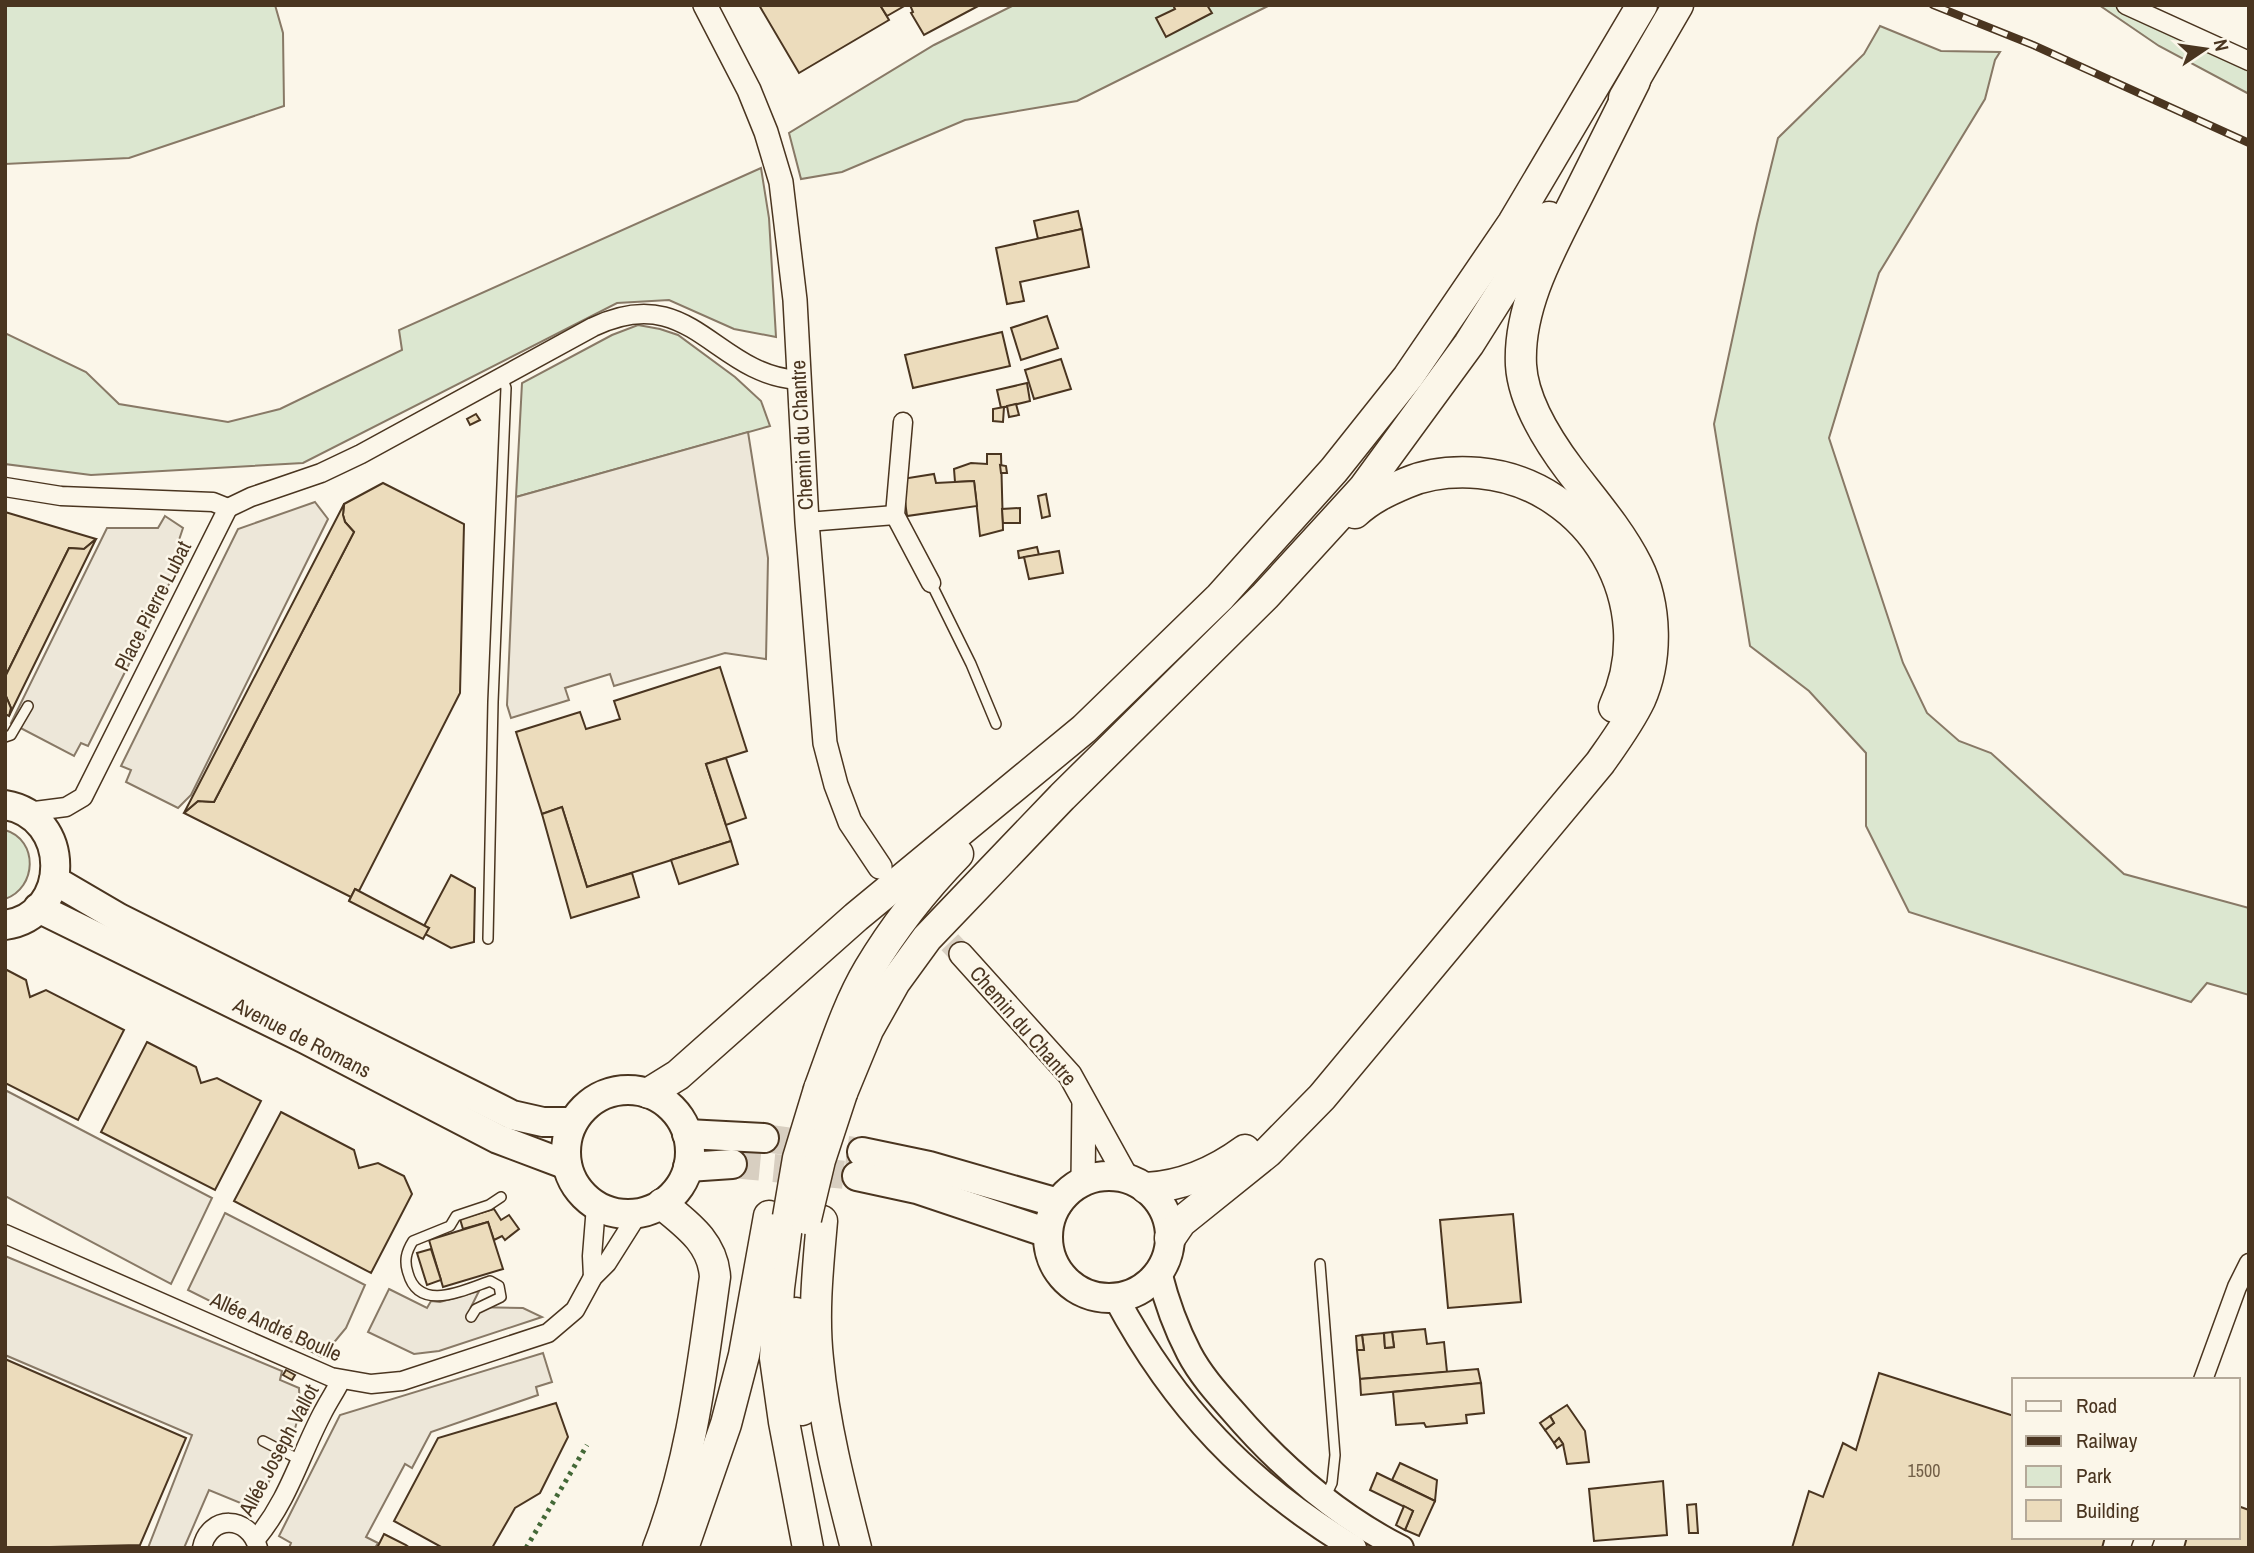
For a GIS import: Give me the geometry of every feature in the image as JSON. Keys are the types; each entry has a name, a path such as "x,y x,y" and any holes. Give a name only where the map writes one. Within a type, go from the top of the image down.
{"highway":[{"path":"649,1093 678,1075 856,917 1048,760 1134,682 1220,597 1334,470 1391,398 1513,223 1642,5"},
{"path":"1265,596 1363,489 1469,344 1635,81 1678,5"},
{"path":"1170,1238 1181,1222 1268,1152 1322,1097 1600,763 1641,698 1650,661 1653,629 1649,600 1638,566 1599,507 1552,445 1532,404 1521,366 1524,326 1543,265 1635,81"},
{"path":"822,1090 868,1030 895,982 927,938 1062,797 1265,596 1364,505 1382,493 1414,480 1438,474 1467,472 1494,475 1535,487 1553,497 1586,527 1600,545 1611,561 1624,596 1630,637 1629,659 1625,681 1610,716 1581,760 1261,1138 1217,1169 1187,1181 1137,1183"},
{"path":"683,1548 732,1401 744,1355 820,1160 822,1090 838,1037 868,971 891,934 925,889 1048,760"},
{"path":"650,1209 693,1230 710,1251 715,1263 697,1401 674,1506 658,1548"},
{"path":"796,1218 779,1288 775,1358 808,1548"},
{"path":"796,1218 795,1336 800,1397 829,1548"},
{"path":"796,1218 816,1282 817,1358 831,1439 856,1548"}],"main road":[{"path":"5,925 25,919 38,908 51,890 56,865 51,839 45,828 16,808"},
{"name":"Avenue de Romans","path":"54,880 119,918 512,1115 543,1122 573,1122"},
{"name":"Avenue de Romans","path":"38,908 316,1045 498,1139 567,1165"},
{"path":"635,1090 649,1093 673,1109 687,1134 690,1150 688,1167 674,1194 650,1209 609,1212 596,1206 577,1189 567,1165 566,1143 573,1122 592,1100 605,1093 635,1090"},
{"path":"687,1134 764,1139"},
{"path":"688,1167 732,1164"},
{"path":"1048,1233 916,1189 860,1164 929,1166 1058,1203"},
{"path":"1105,1176 1137,1183 1159,1202 1167,1220 1170,1238 1167,1256 1147,1285 1116,1298 1091,1296 1064,1278 1049,1250 1048,1233 1051,1217 1069,1190 1083,1181 1105,1176"},
{"path":"1158,1272 1189,1353 1206,1380 1321,1506 1401,1548"},
{"path":"1116,1298 1160,1371 1193,1416 1258,1481 1354,1548"}],"street":[{"name":"Chemin du Chantre","path":"705,5 749,90 766,132 781,182 795,300 807,522 824,743 850,822 880,867"},
{"path":"2126,5 2249,61"},
{"path":"5,487 61,496 213,502 228,508 251,497 321,473 608,320 640,313 673,317 762,373 781,379 798,380"},
{"path":"903,422 895,514 931,583"},
{"name":"Place Pierre Lubat","path":"66,807 83,797 228,508"},
{"path":"807,522 895,514"},
{"path":"16,808 66,807 51,839"},
{"name":"Chemin du Chantre","path":"961,954 1070,1075 1137,1183"},
{"name":"Chemin du Chantre","path":"1083,1181 1084,1100"},
{"name":"Allée André Boulle","path":"593,1277 596,1206"},
{"name":"Allée André Boulle","path":"5,1234 341,1380 371,1384 402,1381 548,1333 575,1310 593,1277 650,1209"},
{"path":"2204,1378 2237,1287 2249,1263"},
{"name":"Allée Joseph Vallot","path":"257,1544 274,1517 322,1414 341,1380"},
{"path":"202,1548 208,1534 223,1523 243,1525 257,1544"}],"lane":[{"path":"488,939 493,691 506,388 502,376"},
{"path":"931,583 971,664 996,724"},
{"path":"5,737 10,734 28,706"},
{"path":"471,1317 476,1309 501,1297 499,1286 490,1281 452,1294 429,1296 414,1287 409,1277 406,1257 413,1241 450,1226 456,1216 489,1205 501,1197"},
{"path":"1258,1481 1321,1506 1332,1483 1335,1455 1320,1264"},
{"path":"263,1441 302,1461"}],"green space":[{"path":"5,5 275,5 283,33 284,106 129,158 5,164"},
{"path":"1014,5 1270,5 1077,101 965,120 842,172 801,179 789,133 934,45"},
{"path":"2099,5 2126,5 2249,61 2249,94 2159,46"},
{"path":"1880,26 1941,51 2000,52 1995,60 1985,99 1879,273 1829,438 1903,663 1927,713 1959,741 1991,753 2124,874 2249,908 2249,995 2207,983 2191,1002 1909,912 1866,826 1866,753 1809,691 1750,646 1714,424 1778,138 1864,54"},
{"path":"761,168 769,218 776,337 734,329 669,300 617,303 303,463 91,475 5,464 5,333 86,372 119,404 228,422 280,409 402,350 399,330"},
{"path":"638,325 678,335 735,377 761,401 770,426 516,497 522,383 612,335"},
{"path":"5,830 24,843 30,864 23,885 5,899"}],"shaded area":[{"path":"748,432 768,558 766,659 725,653 614,686 610,674 565,688 569,700 511,718 507,705 516,497"},
{"path":"315,502 328,519 191,795 178,808 126,782 131,770 121,766 238,529"},
{"path":"165,516 183,528 179,540 188,546 88,746 81,743 74,756 11,723 107,528 158,528"},
{"path":"5,1090 212,1198 171,1284 5,1196"},
{"path":"225,1213 365,1285 346,1328 322,1357 188,1290"},
{"path":"5,1256 282,1371 280,1380 299,1388 300,1411 294,1432 255,1509 209,1490 184,1548 148,1548 192,1435 5,1355"},
{"path":"389,1289 427,1308 431,1301 440,1302 479,1291 471,1307 523,1308 542,1317 439,1351 414,1354 368,1332"},
{"path":"543,1353 552,1382 536,1387 538,1395 431,1432 412,1468 405,1464 366,1537 378,1543 375,1548 289,1548 291,1543 279,1536 340,1415"}],"building":[{"path":"759,5 880,5 889,20 799,73"},
{"path":"880,5 906,5 887,16"},
{"path":"910,5 980,5 924,35 911,13 913,12"},
{"path":"1173,5 1207,5 1212,13 1166,37 1156,18 1175,9"},
{"path":"1078,211 1082,229 1038,239 1034,221"},
{"path":"1082,229 1089,267 1020,282 1024,301 1007,304 996,248"},
{"path":"1047,316 1058,348 1021,360 1011,328"},
{"path":"1002,332 1010,366 913,388 905,355"},
{"path":"1061,359 1071,389 1034,399 1025,370"},
{"path":"1027,383 1030,401 1001,408 997,390"},
{"path":"1016,404 1019,415 1009,417 1007,406"},
{"path":"1004,407 1003,422 993,421 993,409"},
{"path":"476,414 480,420 470,425 467,419"},
{"path":"987,454 1001,454 1003,530 980,536 974,481 955,482 954,469 971,463 987,464"},
{"path":"1000,465 1006,466 1007,473 1001,473"},
{"path":"934,474 936,483 974,481 977,506 907,516 902,479"},
{"path":"383,483 464,524 460,693 359,891 355,889 351,897 184,813 198,801 214,802 354,532 345,522 344,504"},
{"path":"1046,494 1050,516 1042,518 1038,496"},
{"path":"344,504 345,522 354,532 214,802 198,801 184,813"},
{"path":"1020,508 1020,523 1003,523 1002,509"},
{"path":"5,512 96,539 84,549 69,548 5,677"},
{"path":"96,539 9,716 11,708 5,694 5,677 69,548 84,549"},
{"path":"1037,547 1039,555 1019,558 1018,551"},
{"path":"1059,551 1063,573 1029,579 1024,557"},
{"path":"720,667 747,751 706,764 731,841 587,887 562,807 542,814 516,732 580,712 586,729 620,719 614,701"},
{"path":"5,694 11,708 9,716 5,714"},
{"path":"726,758 746,818 726,825 706,764"},
{"path":"562,807 587,887 632,873 639,897 571,918 542,814"},
{"path":"731,841 738,864 679,884 671,860"},
{"path":"451,875 475,888 474,942 451,948 425,934 429,928 424,926"},
{"path":"355,889 429,928 423,939 349,901"},
{"path":"5,969 26,980 30,997 46,990 124,1030 78,1120 5,1083"},
{"path":"147,1042 196,1067 201,1083 217,1078 261,1101 215,1190 101,1132"},
{"path":"281,1112 354,1150 359,1168 378,1163 404,1176 412,1194 371,1273 234,1201"},
{"path":"494,1209 501,1220 509,1215 519,1229 505,1240 502,1236 494,1240 488,1222 463,1229 460,1219"},
{"path":"1513,1214 1521,1302 1448,1308 1440,1220"},
{"path":"488,1222 503,1269 443,1287 429,1240"},
{"path":"431,1249 441,1280 427,1285 417,1253"},
{"path":"1425,1329 1427,1344 1444,1342 1447,1372 1360,1379 1357,1350 1364,1350 1362,1335 1384,1333 1385,1348 1394,1347 1392,1332"},
{"path":"1392,1332 1394,1347 1385,1348 1384,1333"},
{"path":"1362,1335 1364,1350 1357,1350 1356,1336"},
{"path":"5,1359 186,1438 140,1545 5,1548"},
{"path":"1478,1369 1481,1383 1361,1395 1360,1379"},
{"path":"286,1370 295,1375 292,1380 283,1375"},
{"path":"1879,1373 2012,1415 2012,1539 2104,1539 2102,1548 1792,1548 1809,1491 1823,1497 1843,1443 1856,1450"},
{"path":"1481,1383 1484,1413 1466,1415 1467,1423 1426,1427 1424,1423 1396,1425 1393,1392"},
{"path":"556,1403 568,1437 540,1493 515,1508 492,1548 443,1548 394,1521 438,1438"},
{"path":"1567,1405 1585,1431 1589,1462 1567,1464 1563,1444 1559,1438 1554,1443 1545,1430 1554,1423 1550,1416"},
{"path":"1550,1416 1554,1423 1545,1430 1540,1423"},
{"path":"1559,1438 1563,1444 1557,1448 1554,1443"},
{"path":"1400,1463 1437,1480 1435,1501 1392,1480"},
{"path":"1377,1473 1435,1501 1419,1536 1405,1530 1413,1511 1370,1490"},
{"path":"1663,1481 1667,1535 1594,1541 1589,1489"},
{"path":"1696,1504 1698,1533 1689,1533 1687,1505"},
{"path":"1404,1506 1413,1511 1405,1530 1396,1525"},
{"path":"2240,1507 2249,1510 2249,1548 2184,1548 2186,1539 2240,1539"},
{"path":"384,1534 406,1545 410,1548 377,1548"}],"tunnel":[{"path":"903,893 961,954"},
{"path":"764,1138 862,1152"},
{"path":"732,1164 857,1176"}],"railway":[{"path":"1933,5 2033,45 2249,143"}],"hedge":[{"path":"526,1548 587,1445"}]}
